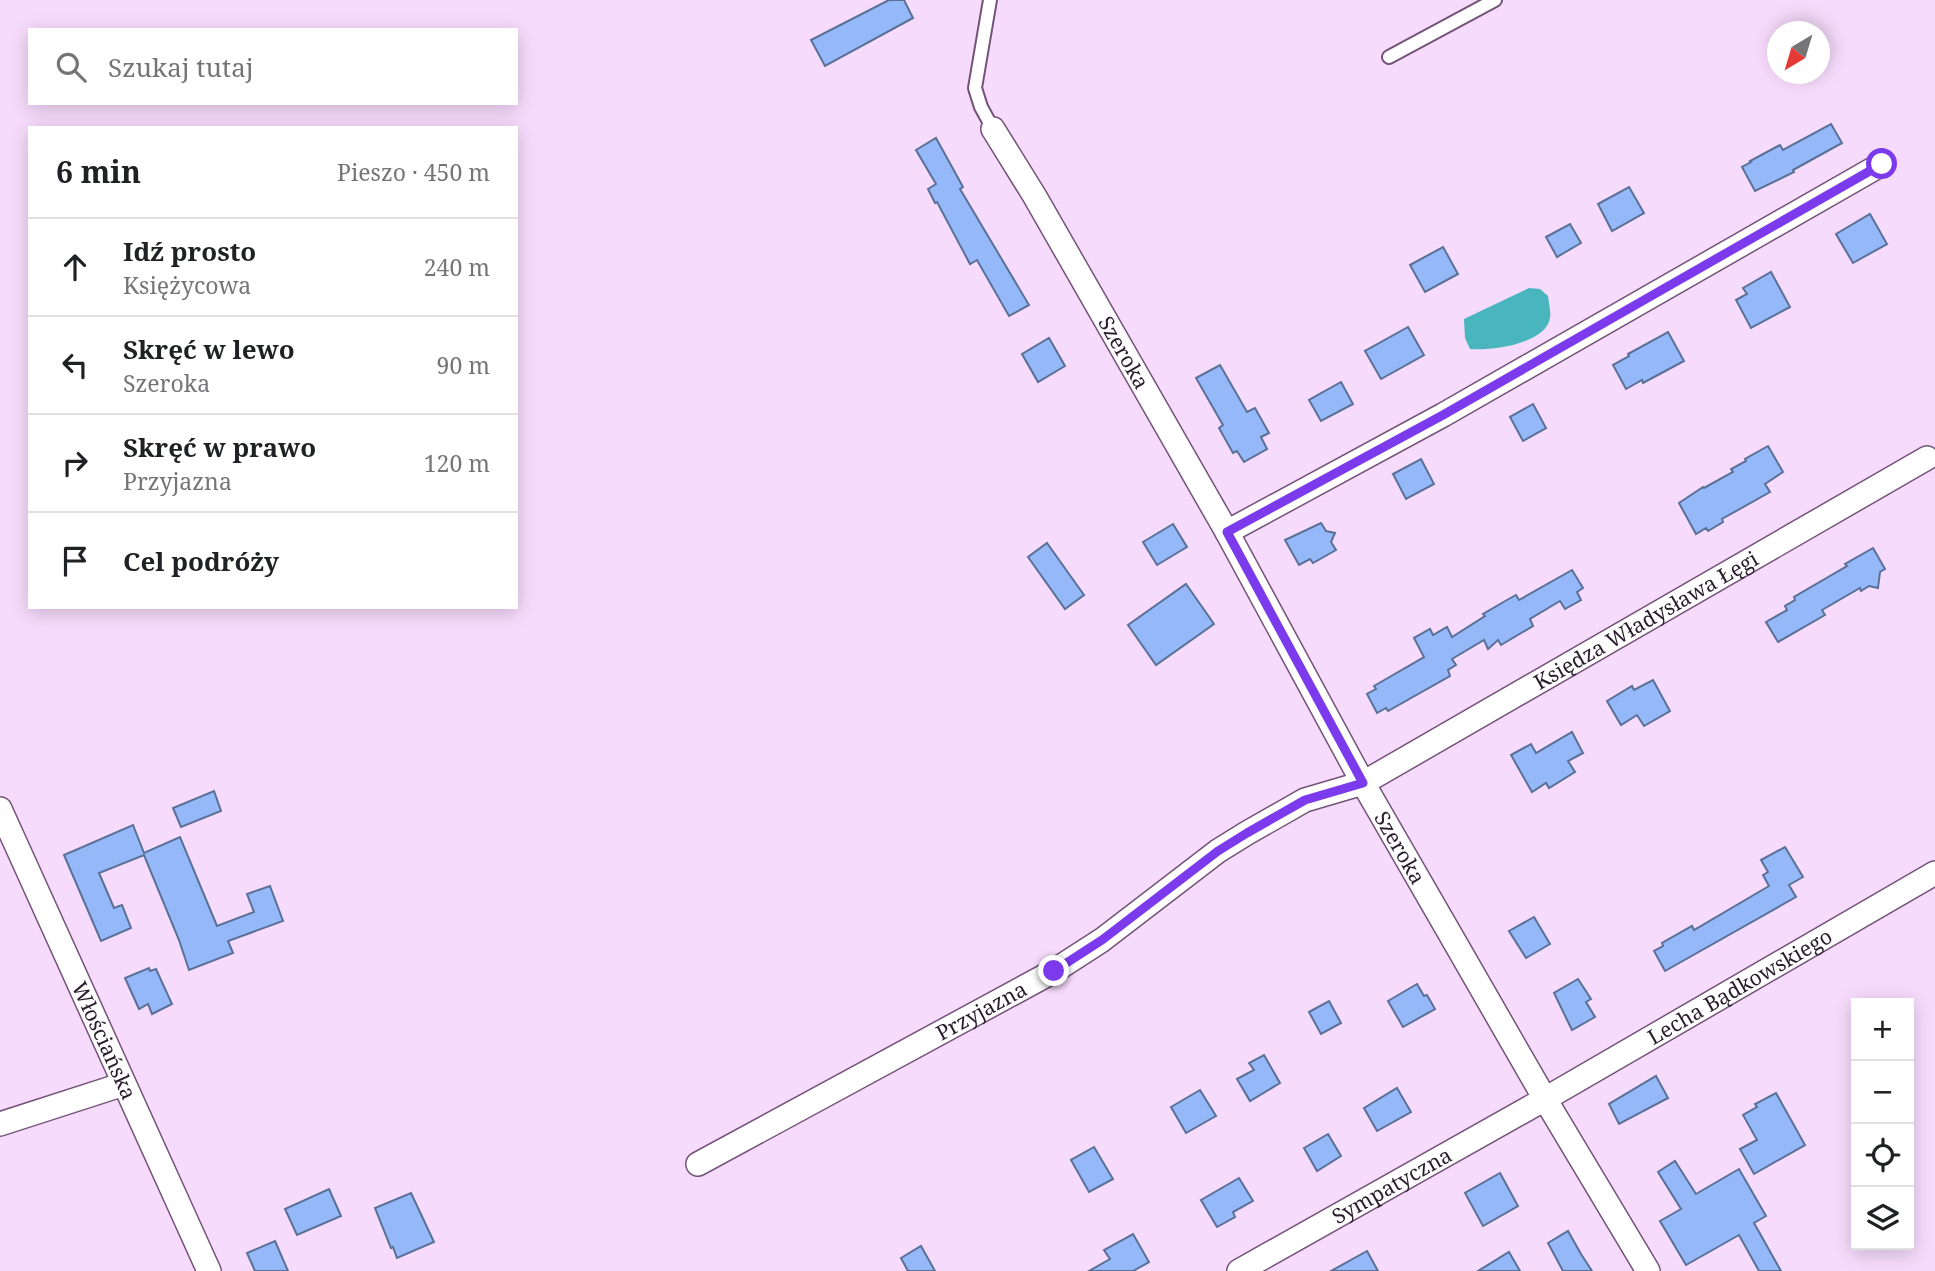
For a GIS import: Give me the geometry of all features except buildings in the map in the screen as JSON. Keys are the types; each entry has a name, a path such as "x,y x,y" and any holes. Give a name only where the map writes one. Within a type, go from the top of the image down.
{"street":[{"name":"Szeroka","path":"993,129 1041,207 1227,532 1363,783 1545,1099 1648,1271"},
{"path":"1227,532 1443,415 1882,164"},
{"name":"Księdza Władysława Łęgi","path":"1363,783 1927,458"},
{"name":"Przyjazna","path":"698,1164 1054,971 1102,940 1218,851 1247,833 1305,800 1363,783"},
{"name":"Włościańska","path":"0,809 5,833 209,1271"},
{"name":"Lecha Bądkowskiego","path":"1545,1099 1935,873"},
{"path":"0,1124 124,1084"},
{"name":"Sympatyczna","path":"1239,1271 1545,1099"}],"lane":[{"path":"990,0 975,88 981,107 993,129"},
{"path":"1390,57 1495,0"}],"shaded area":[{"path":"1529,288 1540,289 1548,296 1550,318 1546,327 1539,334 1516,344 1491,349 1470,349 1465,338 1464,319"}],"route":[{"path":"1054,971 1102,940 1218,851 1247,833 1305,800 1363,783 1227,532 1443,415 1882,164"}]}
